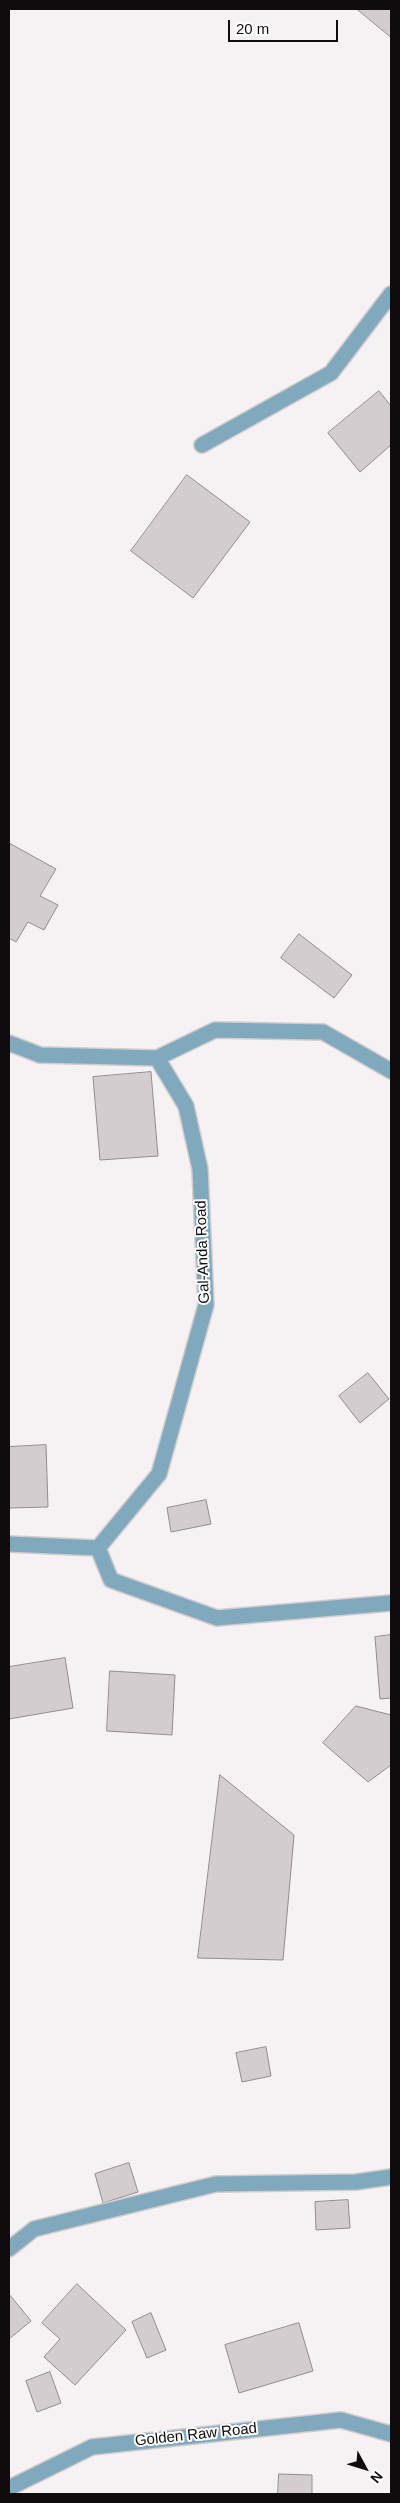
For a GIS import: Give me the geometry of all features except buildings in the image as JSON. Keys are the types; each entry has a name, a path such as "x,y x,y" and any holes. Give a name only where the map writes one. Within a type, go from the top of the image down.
{"street":[{"path":"202,445 331,373 391,294"},
{"path":"9,1043 40,1055 157,1058 215,1030 323,1032 391,1071"},
{"name":"Gal-Anda Road","path":"98,1548 159,1474 206,1305 200,1169 186,1106 157,1058"},
{"path":"9,1544 98,1548 111,1580 217,1618 391,1603"},
{"path":"9,2250 34,2229 216,2184 356,2182 391,2177"},
{"name":"Golden Raw Road","path":"9,2488 92,2447 341,2420 391,2434"}]}
